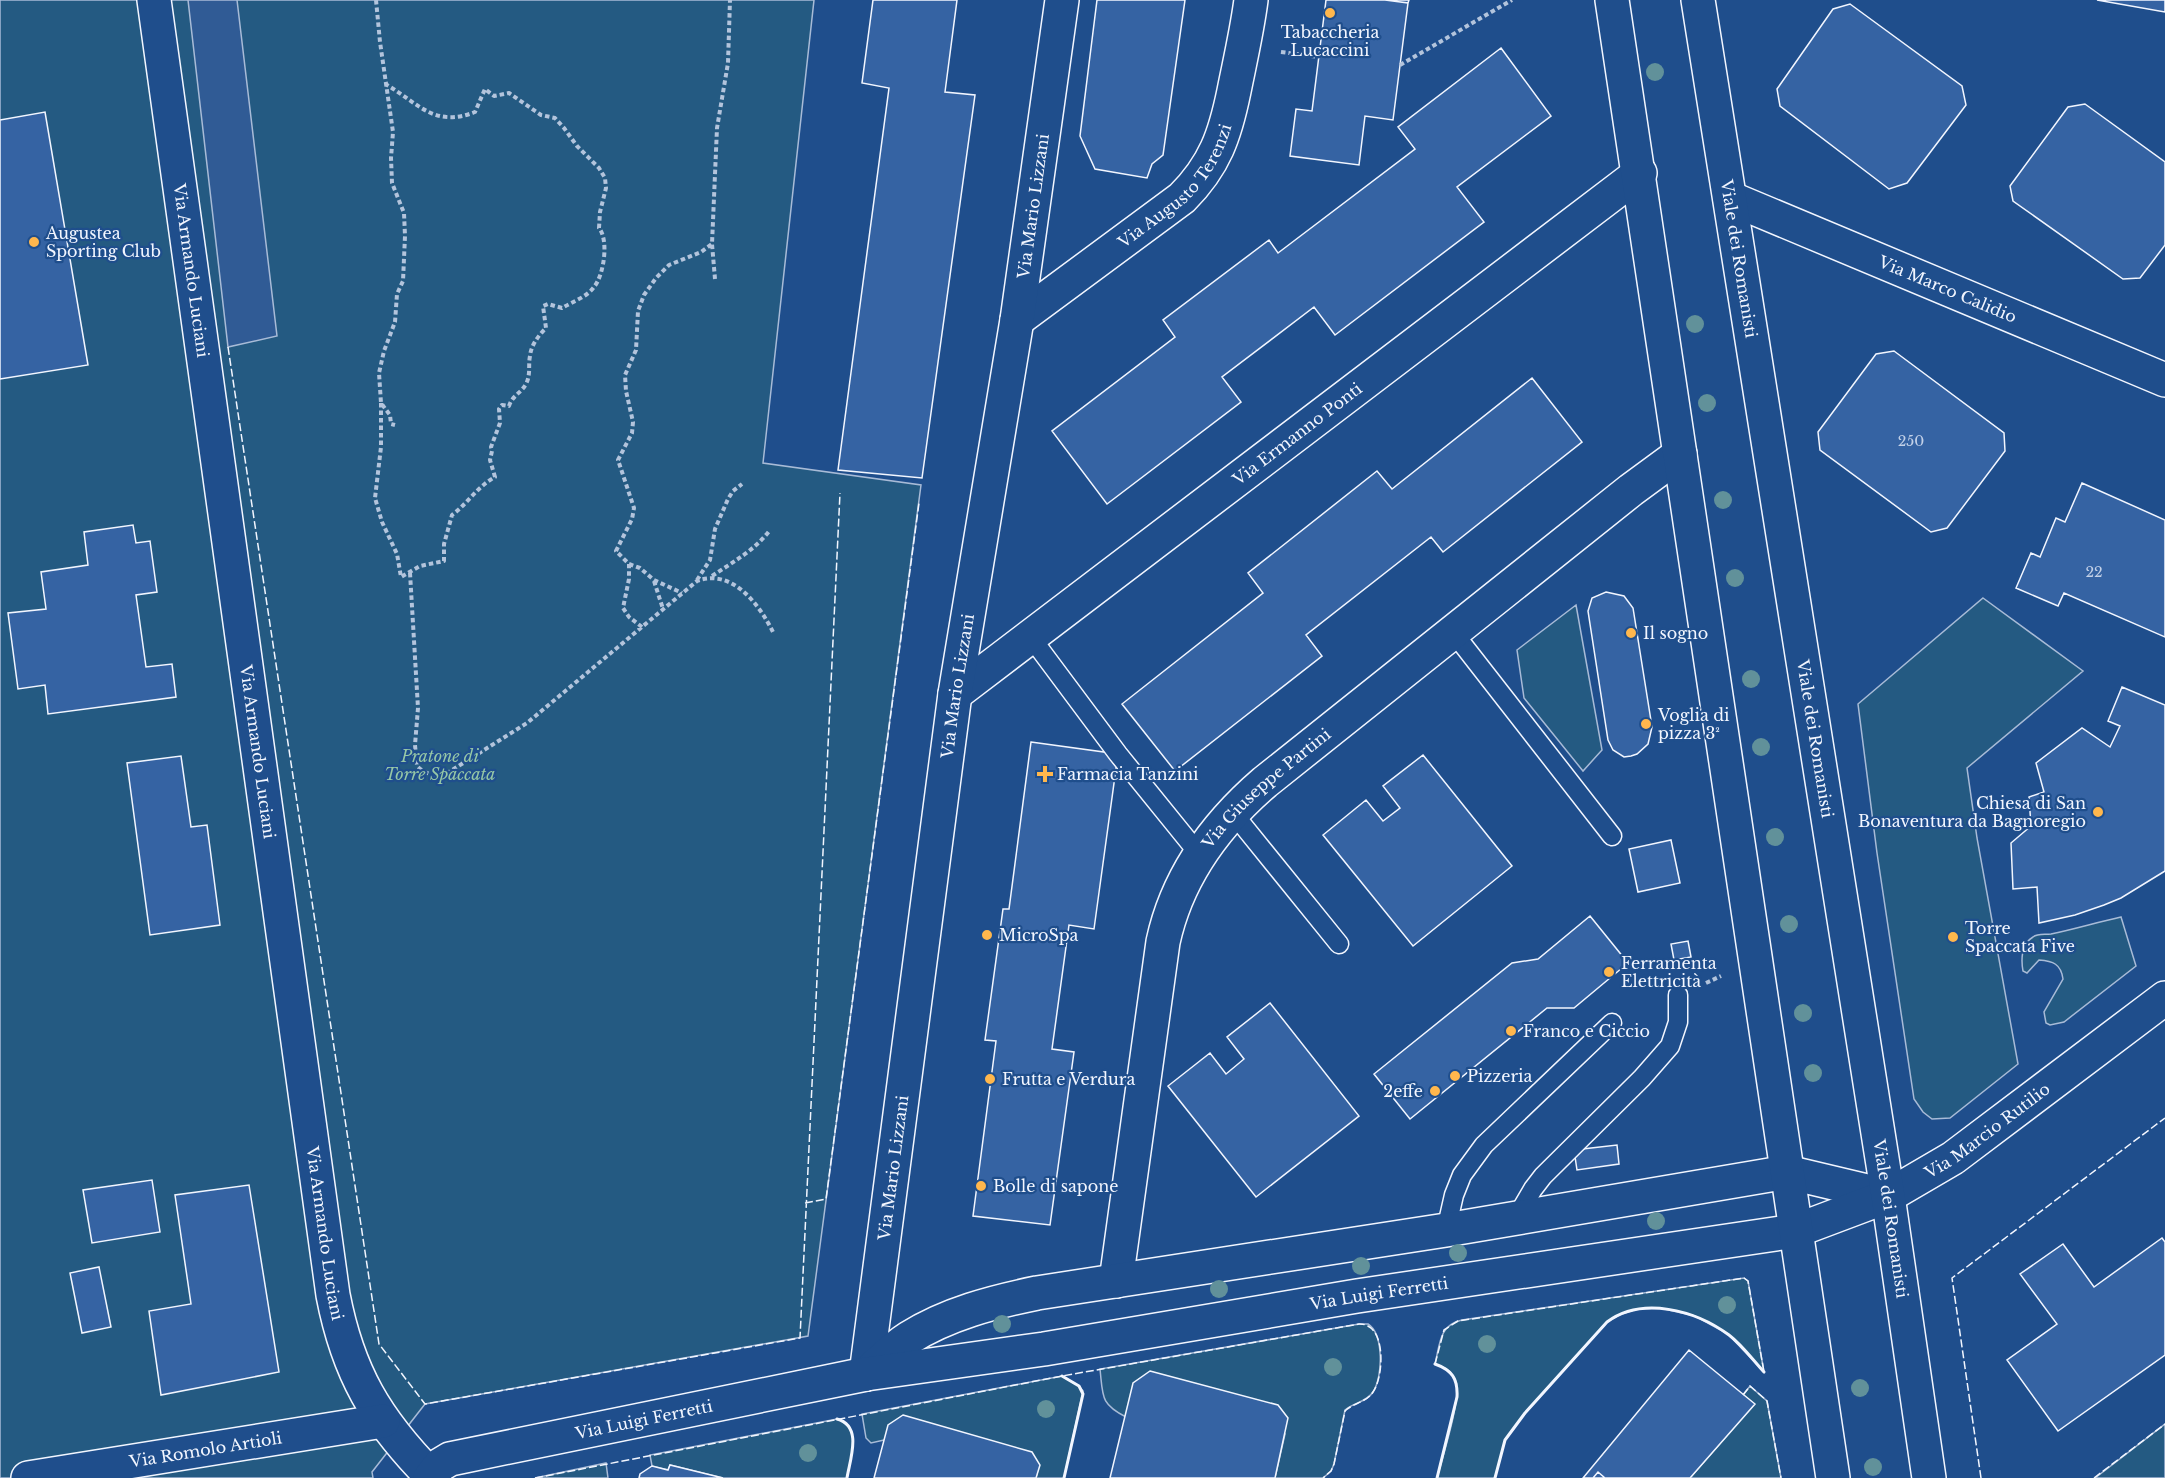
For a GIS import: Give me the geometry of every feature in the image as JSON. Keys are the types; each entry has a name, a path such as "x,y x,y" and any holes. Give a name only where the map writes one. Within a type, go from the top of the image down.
{"street":[{"name":"Via Armando Luciani","path":"154,0 333,1296 352,1363 364,1390 383,1421 430,1477"},
{"name":"Via Mario Lizzani","path":"866,1374 955,694 1017,320 1062,0"},
{"name":"Via Augusto Terenzi","path":"1017,320 1182,198 1202,177 1225,133 1245,47 1251,0"},
{"path":"1612,0 1640,173 1833,1478"},
{"name":"Viale dei Romanisti","path":"1698,0 1888,1196 1929,1478"},
{"name":"Via Ermanno Ponti","path":"955,694 1640,173"},
{"name":"Via Marco Calidio","path":"1730,198 2165,380"},
{"name":"Via Giuseppe Partini","path":"1116,1281 1163,942 1178,892 1199,854 1233,813 1265,782 1631,490 1680,454"},
{"name":"Via Marcio Rutilio","path":"1888,1196 1953,1158 2165,998"},
{"path":"1787,1172 1888,1196"},
{"name":"Via Luigi Ferretti","path":"866,1374 909,1338 935,1324 974,1309 1037,1293 1446,1230 1787,1172"},
{"name":"Via Luigi Ferretti","path":"430,1477 440,1465 450,1458 866,1374 1044,1349 1358,1296 1795,1231 1888,1196"},
{"name":"Via Romolo Artioli","path":"28,1478 383,1421"}],"lane":[{"path":"1453,632 1612,836"},
{"path":"1030,636 1118,754 1199,854"},
{"path":"1233,813 1339,944"},
{"path":"1516,1218 1543,1176 1642,1078 1670,1046 1678,1022 1678,995"},
{"path":"1446,1230 1454,1195 1462,1175 1484,1145 1612,1023"}],"path":[{"path":"376,0 380,42 393,132 391,158 393,183 404,213 405,244 403,281 397,294 395,322 384,351 379,373 381,447 375,498 382,522 397,554 400,577 420,566 444,561 444,544 452,515 466,505 482,484 495,477 490,460 493,437 500,423 499,409 502,405 509,406 511,399 522,390 528,380 531,368 530,356 534,345 546,328 543,306 548,304 562,308 586,295 595,287 606,247 603,233 599,228 606,188 605,178 599,168 577,146 555,118 541,115 509,93 494,96 485,90 475,112 452,117 427,113 409,98 387,86"},
{"path":"715,279 712,244 717,128 728,63 730,0"},
{"path":"1400,65 1512,0"},
{"path":"682,593 654,580 640,568 629,564 616,551 632,519 634,508 618,460 632,433 633,422 625,375 636,350 638,311 644,295 669,265 701,252 712,244"},
{"path":"381,403 390,415 391,424 395,425"},
{"path":"410,573 418,708 415,745 417,766 424,773 437,776 449,772 508,736 571,688 697,581 710,560 715,529 728,499 733,491 742,484"},
{"path":"697,581 712,577 748,552 770,530"},
{"path":"629,564 629,579 623,608 642,627"},
{"path":"712,577 724,579 738,587 760,611 773,632"},
{"path":"654,580 663,609"}],"green space":[{"name":"Pratone di Torre Spaccata","path":"0,0 814,0 763,463 921,485 808,1336 425,1404 372,1472 373,1478 0,1478"},
{"path":"1983,598 2083,671 1967,768 1977,838 2018,1064 1950,1118 1932,1119 1923,1112 1914,1099 1877,853 1858,704"},
{"path":"1576,605 1602,750 1583,771 1524,698 1517,650"},
{"path":"2121,917 2136,966 2064,1022 2050,1025 2046,1023 2044,1012 2063,979 2062,974 2056,964 2039,960 2027,973 2023,971 2022,957 2026,944 2037,935 2051,934"},
{"path":"1744,1278 1748,1281 1764,1372 1728,1334 1695,1316 1660,1308 1637,1309 1607,1322 1525,1413 1505,1440 1495,1478 1437,1478 1451,1428 1457,1389 1453,1375 1435,1364 1442,1336 1449,1326 1462,1320"},
{"path":"1368,1324 1377,1337 1380,1356 1379,1376 1370,1395 1345,1410 1334,1464 1331,1471 1323,1478 1275,1478 1285,1434 1275,1421 1126,1417 1111,1408 1104,1398 1100,1369"},
{"path":"1062,1376 1083,1391 1064,1478 1036,1478 1039,1465 884,1440 871,1443 866,1438 862,1414"},
{"path":"1750,1386 1767,1401 1781,1478 1690,1478 1754,1404 1743,1395"},
{"path":"837,1419 850,1428 852,1436 852,1453 847,1478 723,1478 670,1465 668,1470 652,1466 650,1455"},
{"path":"2165,1424 2165,1478 2095,1478"},
{"path":"606,1463 608,1478 535,1478"}],"shaded area":[{"path":"188,0 237,0 277,336 228,347"}],"building":[{"path":"873,0 957,0 945,92 975,95 922,478 838,470 889,88 862,83"},
{"path":"1097,0 1185,0 1163,155 1152,164 1147,178 1095,169 1080,136"},
{"path":"1326,0 1385,0 1408,3 1393,120 1365,116 1359,165 1290,156 1296,109 1312,111"},
{"path":"1385,0 1409,0 1408,3"},
{"path":"2097,0 2165,0 2165,12"},
{"path":"1850,4 1962,86 1966,105 1907,183 1889,189 1780,106 1777,89 1833,9"},
{"path":"1501,48 1551,116 1457,187 1484,222 1335,335 1314,307 1222,377 1241,402 1107,504 1052,431 1175,337 1163,320 1269,240 1278,253 1415,149 1398,127"},
{"path":"2085,104 2165,162 2165,245 2140,278 2123,279 2013,201 2010,186 2068,107"},
{"name":"Augustea Sporting Club","path":"45,112 88,365 0,379 0,120"},
{"path":"1894,351 2004,433 2005,451 1947,528 1931,532 1820,450 1818,432 1876,354"},
{"path":"1532,378 1582,442 1443,552 1431,537 1306,635 1322,656 1175,771 1122,704 1263,593 1248,573 1377,471 1392,489"},
{"path":"2082,483 2165,520 2165,637 2064,593 2058,606 2016,588 2031,553 2040,557 2056,518 2065,522"},
{"path":"133,525 136,543 150,541 157,592 136,595 146,667 172,664 176,697 48,714 45,685 18,689 8,613 46,609 41,572 88,565 84,532"},
{"path":"1606,592 1624,596 1633,608 1652,727 1648,744 1637,754 1624,757 1613,750 1608,740 1588,611 1592,598"},
{"name":"Chiesa di San Bonaventura da Bagnoregio","path":"2122,687 2165,705 2165,871 2121,898 2075,915 2039,923 2037,887 2013,889 2011,843 2031,826 2029,797 2044,792 2036,763 2082,728 2110,747 2120,726 2108,721"},
{"path":"1031,742 1118,754 1094,929 1069,925 1052,1049 1074,1052 1050,1225 973,1216 996,1041 985,1040 1003,909 1009,909"},
{"path":"1423,755 1512,866 1413,946 1323,835 1366,800 1383,821 1400,808 1383,786"},
{"path":"181,756 191,827 207,825 220,925 150,935 127,763"},
{"path":"1671,840 1680,883 1638,892 1629,849"},
{"path":"1590,916 1628,963 1574,1008 1547,1008 1410,1119 1374,1074 1512,963 1538,959"},
{"path":"1688,941 1691,957 1674,960 1671,944"},
{"path":"1270,1003 1359,1116 1256,1197 1168,1086 1210,1053 1226,1074 1244,1059 1227,1037"},
{"path":"1617,1145 1619,1164 1577,1170 1574,1150"},
{"path":"152,1180 160,1232 92,1243 83,1190"},
{"path":"249,1185 279,1372 161,1395 149,1311 191,1304 175,1195"},
{"path":"2162,1238 2165,1242 2165,1355 2058,1431 2007,1360 2057,1324 2020,1274 2063,1244 2094,1287"},
{"path":"99,1267 111,1327 82,1333 70,1273"},
{"path":"1689,1350 1755,1404 1690,1478 1605,1478 1598,1472 1593,1478 1583,1478"},
{"path":"1150,1371 1278,1405 1288,1418 1275,1478 1110,1478 1133,1383"},
{"path":"903,1415 1032,1452 1040,1465 1036,1478 874,1478 888,1425"},
{"path":"670,1465 723,1478 639,1478 640,1474 652,1466 668,1470"},
{"path":"1598,1472 1605,1478 1593,1478"}],"fence":[{"path":"228,347 379,1344 425,1404 800,1338 840,493"},
{"path":"805,1203 826,1199 919,503"},
{"path":"1981,1478 1952,1278 2165,1118"},
{"path":"1435,1364 1444,1330 1458,1321 1744,1278 1748,1281 1764,1372"},
{"path":"535,1478 1062,1376 1359,1324 1368,1326 1375,1332 1381,1352 1377,1385 1367,1398 1345,1411 1334,1464 1331,1471 1323,1478"},
{"path":"1743,1395 1750,1386 1767,1401 1781,1478"},
{"path":"2094,1478 2165,1424"}],"wall":[{"path":"1495,1478 1505,1440 1525,1413 1607,1322 1621,1314 1652,1308 1668,1309 1701,1319 1734,1339 1764,1372"},
{"path":"1435,1364 1450,1372 1455,1380 1457,1391 1437,1478"},
{"path":"1062,1376 1079,1386 1083,1394 1064,1478"},
{"path":"837,1419 850,1428 852,1436 852,1453 847,1478"}],"place":[{"name":"Tabaccheria Lucaccini","path":"1330,13"},
{"name":"Augustea Sporting Club","path":"34,242"},
{"name":"Il sogno","path":"1631,633"},
{"name":"Voglia di pizza 3²","path":"1646,724"},
{"name":"Farmacia Tanzini","path":"1045,774"},
{"name":"Chiesa di San Bonaventura da Bagnoregio","path":"2098,812"},
{"name":"MicroSpa","path":"987,935"},
{"name":"Torre Spaccata Five","path":"1953,937"},
{"name":"Ferramenta Elettricità","path":"1609,972"},
{"name":"Franco e Ciccio","path":"1511,1031"},
{"name":"Pizzeria","path":"1455,1076"},
{"name":"Frutta e Verdura","path":"990,1079"},
{"name":"2effe","path":"1435,1091"},
{"name":"Bolle di sapone","path":"981,1186"}]}
